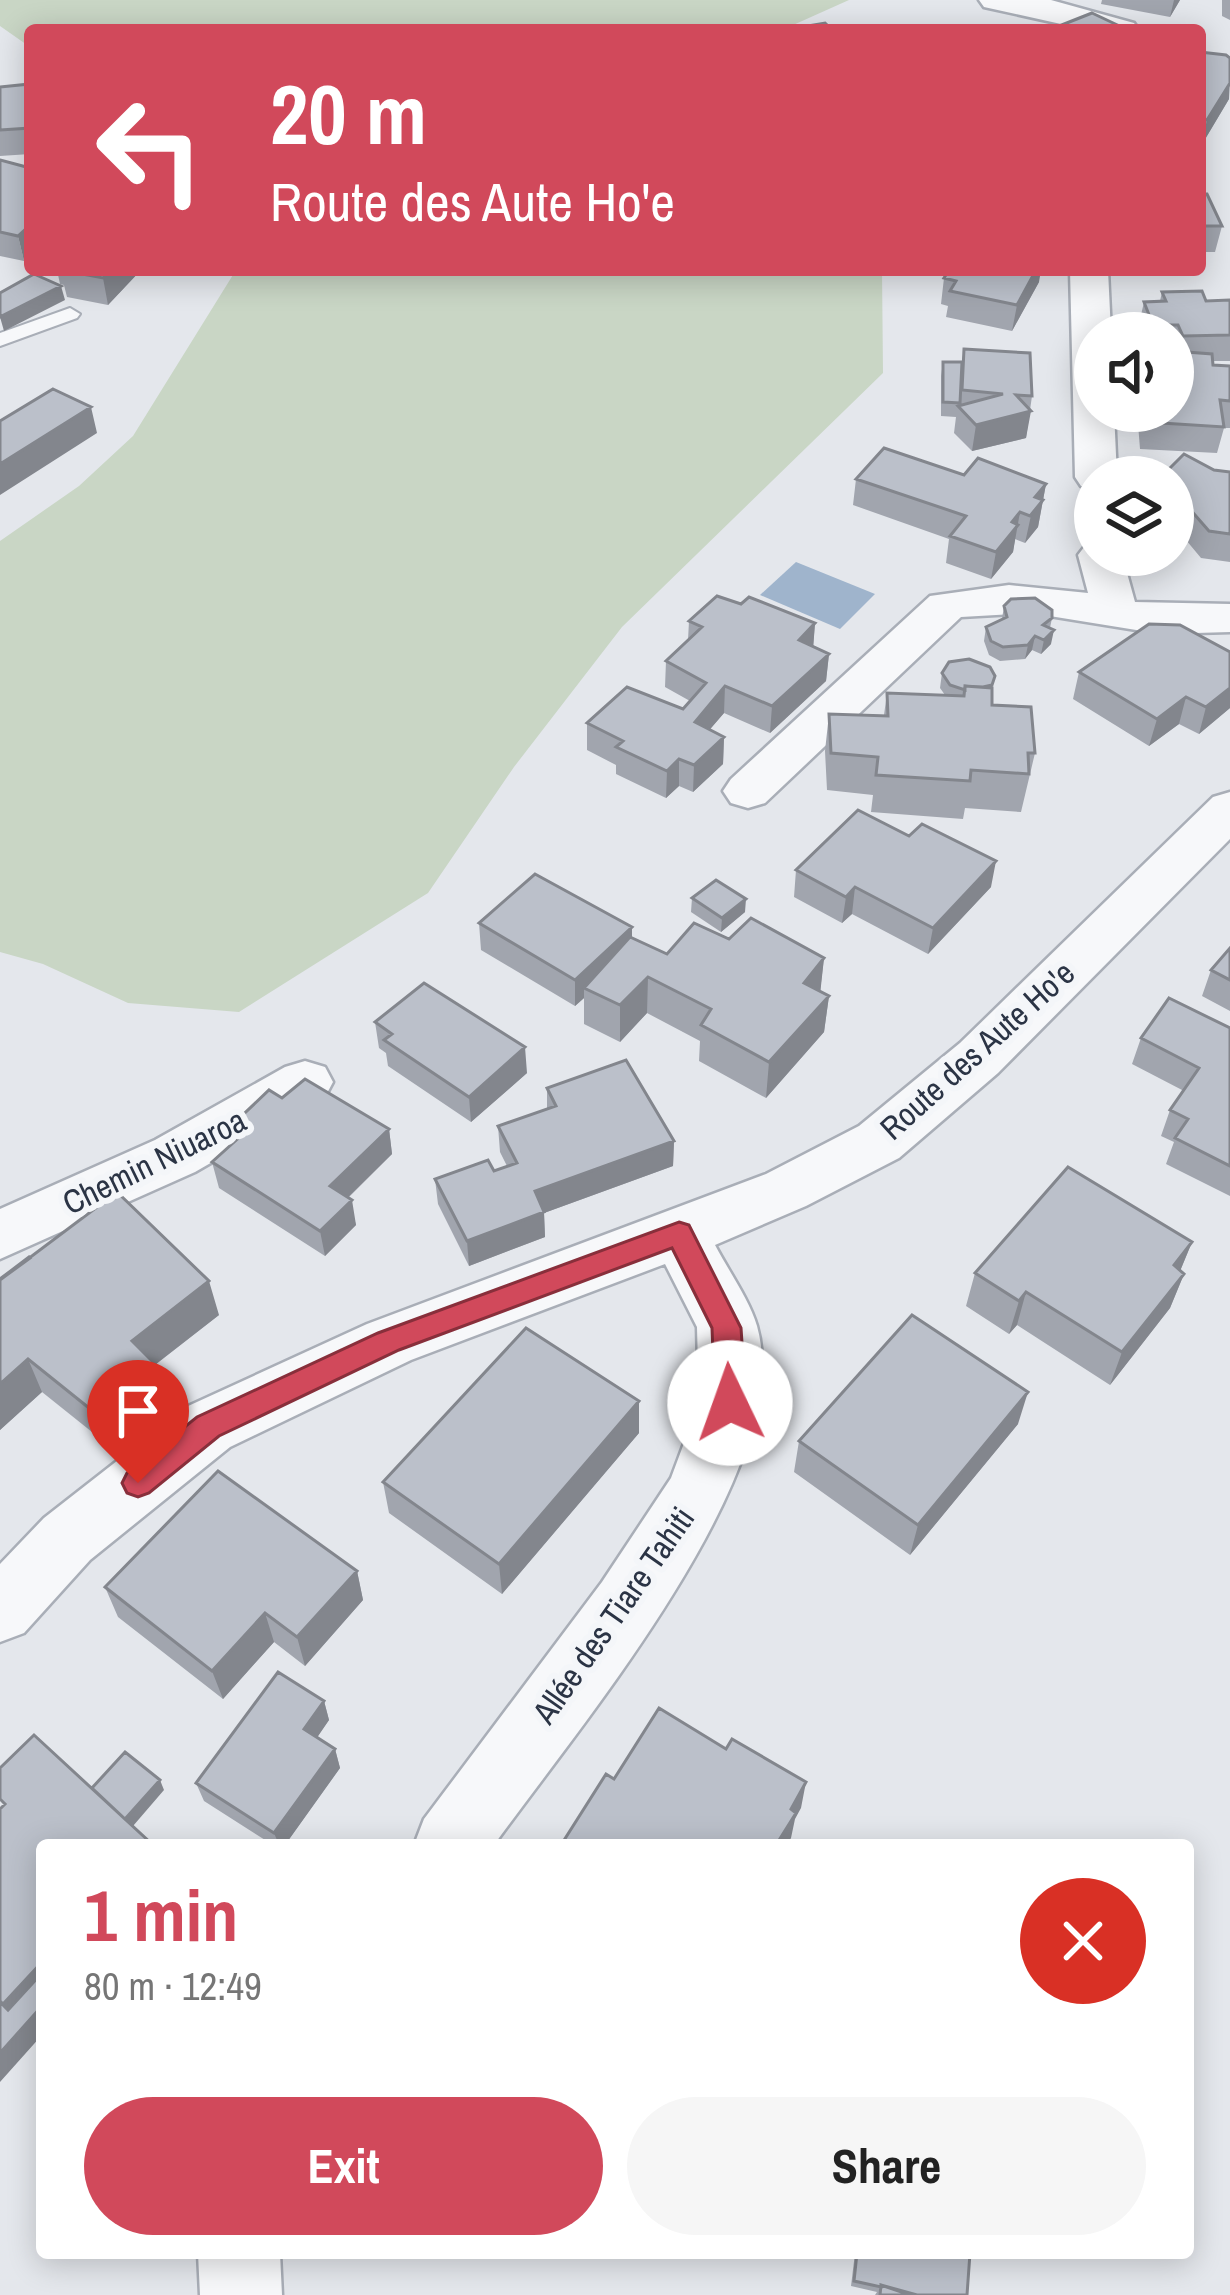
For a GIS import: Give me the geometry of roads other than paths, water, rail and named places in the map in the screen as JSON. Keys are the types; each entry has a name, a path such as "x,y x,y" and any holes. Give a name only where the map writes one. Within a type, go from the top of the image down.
{"street":[{"path":"994,0 1034,5 1102,24"},
{"path":"1089,276 1095,456"},
{"path":"1106,576 1116,613"},
{"path":"748,791 946,606 972,599 1002,600 1161,620 1230,618"},
{"name":"Route des Aute Ho'e","path":"0,1611 68,1539 208,1427 388,1342 679,1234 786,1190 879,1142 979,1058 1230,808"},
{"name":"Chemin Niuaroa","path":"0,1235 175,1156 305,1082"},
{"name":"Allée des Tiare Tahiti","path":"454,1839 626,1604 698,1492 730,1403 727,1328 679,1234"},
{"path":"239,2259 241,2295"}],"lane":[{"path":"0,340 70,314"}],"water":[{"path":"796,562 875,594 840,629 760,595"}]}
